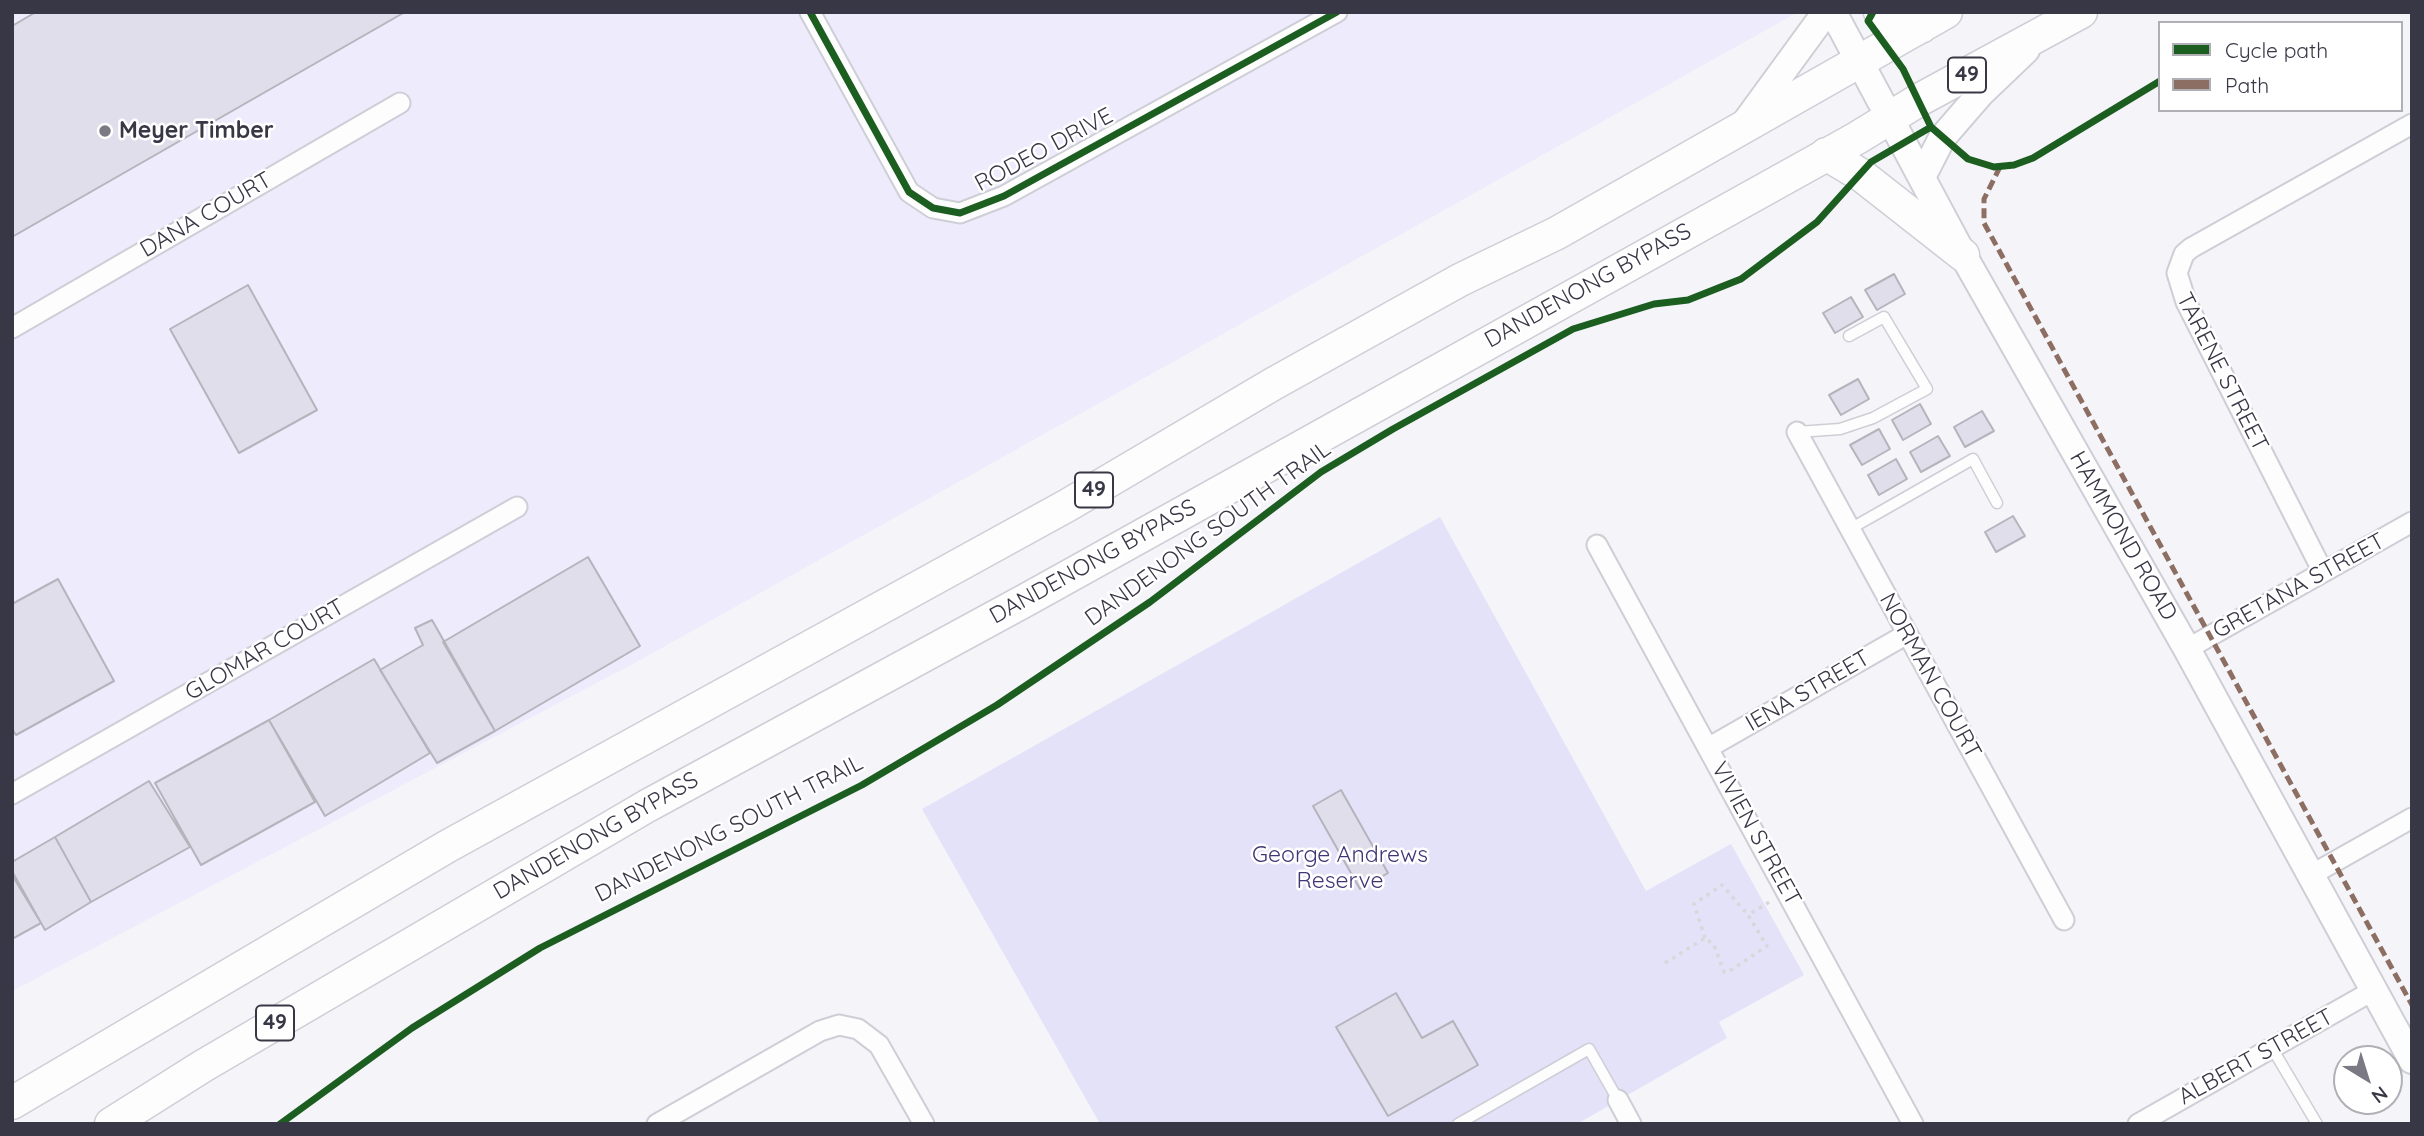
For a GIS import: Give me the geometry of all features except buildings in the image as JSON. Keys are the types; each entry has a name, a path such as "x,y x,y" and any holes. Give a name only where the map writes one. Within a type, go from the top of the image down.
{"highway":[{"path":"1880,12 1895,21 1934,20"},
{"name":"DANDENONG BYPASS","path":"111,1124 214,1059 647,806 1038,593 2081,12"},
{"name":"49","path":"12,1103 448,846 1068,505 1272,384 1401,313 1557,233 1934,20"},
{"path":"1826,154 1861,174 1963,255"}],"main road":[{"path":"1739,131 1826,12"},
{"name":"HAMMOND ROAD","path":"1833,12 1963,255 2187,649 2412,1060"},
{"path":"1922,177 1942,138 1960,116 2043,33"}],"street":[{"name":"RODEO DRIVE","path":"810,12 909,192 933,208 960,213 1004,196 1337,12"},
{"name":"DANA COURT","path":"12,328 400,103"},
{"name":"TARENE STREET","path":"2323,572 2186,302 2176,273 2183,254 2191,248 2412,124"},
{"name":"NORMAN COURT","path":"1797,432 2064,920"},
{"name":"GLOMAR COURT","path":"12,794 517,507"},
{"name":"GRETANA STREET","path":"2187,649 2412,522"},
{"name":"VIVIEN STREET","path":"1597,545 1913,1124"},
{"name":"IENA STREET","path":"1708,748 1907,634"},
{"path":"2311,875 2412,818"},
{"name":"ALBERT STREET","path":"2138,1124 2374,990"},
{"path":"657,1124 820,1031 839,1025 858,1028 880,1045 924,1124"},
{"path":"1618,1100 1631,1124"}],"lane":[{"path":"1797,432 1840,429 1873,418 1927,388 1884,317 1849,336"},
{"path":"1850,528 1973,459 1997,503"},
{"path":"2272,1048 2317,1124"},
{"path":"1458,1124 1590,1049 1618,1100"}],"path":[{"path":"1722,885 1748,915 1767,946 1724,972 1714,945 1704,938 1694,904 1722,885"},
{"path":"1748,915 1788,891"},
{"path":"1665,963 1704,938"}],"shaded area":[{"path":"12,12 1798,12 642,659 12,991"}],"green space":[{"name":"George Andrews Reserve","path":"1440,517 1646,891 1731,844 1804,975 1719,1022 1727,1038 1577,1124 1100,1124 922,809"}],"marked path":[{"path":"2000,167 1984,199 1984,223 2412,1005"}],"cycle path":[{"path":"810,12 909,192 933,208 960,213 1004,196 1337,12"},
{"path":"1873,12 1868,21 1903,69 1931,127"},
{"name":"DANDENONG SOUTH TRAIL","path":"280,1124 412,1028 540,948 862,785 997,705 1150,602 1321,472 1393,429 1573,329 1654,304 1688,300 1741,279 1817,222 1871,162 1931,127 1968,159 1994,167 2014,165 2033,158 2158,82"}],"place":[{"name":"Meyer Timber","path":"105,131"}]}
